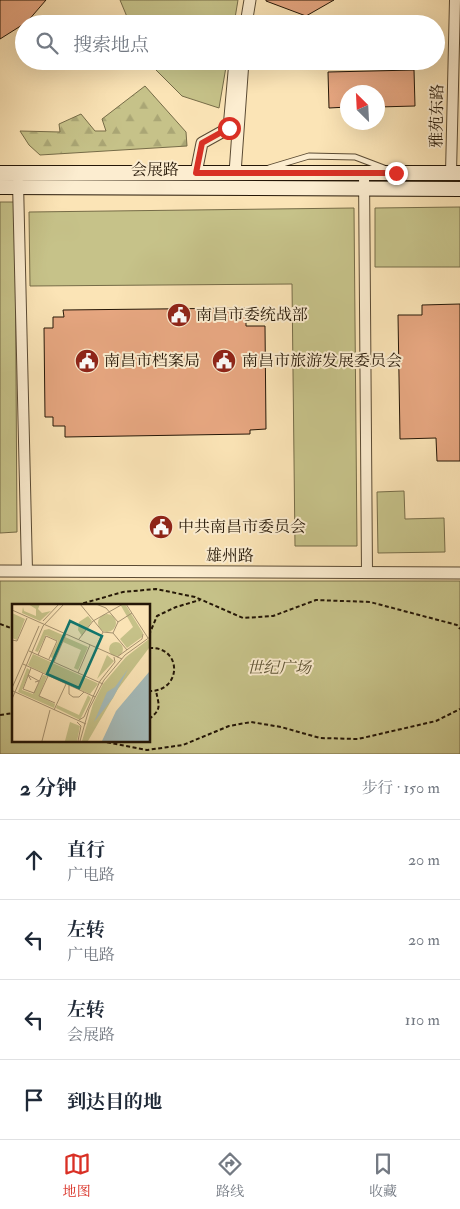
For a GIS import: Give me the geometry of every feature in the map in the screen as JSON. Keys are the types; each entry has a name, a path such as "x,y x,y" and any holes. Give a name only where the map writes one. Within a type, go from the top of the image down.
{"main road":[{"name":"会展路","path":"0,173 455,173"},
{"name":"会展路","path":"0,187 460,189"}],"street":[{"path":"240,15 243,0"},
{"path":"248,15 250,0"},
{"name":"雅苑东路","path":"455,0 455,173"},
{"path":"196,173 202,143 229,128 234,70"},
{"path":"235,173 242,70"},
{"path":"18,173 26,571"},
{"path":"364,173 367,572"},
{"name":"雄州路","path":"0,571 460,573"}],"lane":[{"path":"253,173 309,156 356,156 396,173"}],"path":[{"path":"81,604 123,592 156,589 195,598 243,618 273,616 316,600 370,602 457,625 460,628"},
{"path":"150,633 157,616 176,607 200,600"},
{"path":"0,624 12,628"},
{"path":"150,648 156,648 165,652 172,659 174,666 174,675 165,687 156,691 150,691"},
{"path":"150,718 156,714 159,706 156,691"},
{"path":"105,742 147,750 183,745 229,726 251,722 281,727 320,738 358,739 436,721 460,709"}],"green space":[{"path":"120,0 238,0 236,15 126,15"},
{"path":"156,70 225,70 219,108 182,96"},
{"path":"145,86 186,132 187,146 40,155 29,145 20,131 60,132 59,124 81,114 95,131 106,131 102,119"},
{"path":"0,202 15,202 17,532 0,533"},
{"path":"460,207 460,267 375,267 375,208"},
{"path":"354,208 357,546 295,546 292,284 30,286 29,212"},
{"path":"404,491 405,519 444,518 445,552 378,553 377,492"},
{"name":"世纪广场","path":"0,581 460,581 460,754 0,754"}],"building":[{"path":"0,0 46,0 33,15 15,15 15,30 0,39"},
{"path":"266,0 334,0 308,15"},
{"path":"414,70 415,106 385,107 385,85 340,85 340,107 329,108 328,72"},
{"path":"460,304 460,461 437,461 436,438 400,439 398,315 422,315 422,305"},
{"path":"246,308 246,326 265,326 266,429 250,430 250,434 65,437 65,426 53,426 53,417 45,417 44,328 53,328 53,317 64,317 63,310"}],"place":[{"name":"南昌市委统战部","path":"179,315"},
{"name":"南昌市档案局","path":"87,361"},
{"name":"南昌市旅游发展委员会","path":"224,361"},
{"name":"中共南昌市委员会","path":"161,527"}],"route":[{"path":"229,128 202,143 196,173 396,173"}]}
